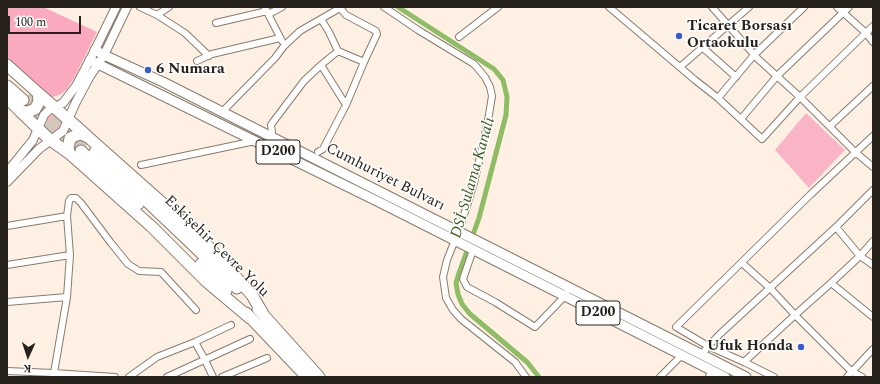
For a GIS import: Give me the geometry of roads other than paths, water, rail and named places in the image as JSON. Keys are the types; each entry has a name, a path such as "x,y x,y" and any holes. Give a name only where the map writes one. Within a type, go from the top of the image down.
{"highway":[{"path":"7,65 27,99 38,128 70,154 152,227 206,281 250,318"},
{"path":"7,74 27,99"},
{"path":"7,86 27,99 54,108 68,119 85,144"},
{"path":"7,98 27,99"},
{"path":"70,154 68,149 70,138 81,134 85,144"},
{"name":"Eskişehir Çevre Yolu","path":"85,144 263,314 318,377"},
{"name":"Eskişehir Çevre Yolu","path":"85,144 210,273 250,318 307,377"}],"main road":[{"path":"7,182 39,149 63,131 90,76 96,50 116,7"},
{"path":"7,172 33,140 44,115 49,110 63,103 94,62 104,55 127,7"},
{"name":"Cumhuriyet Bulvarı","path":"96,50 162,81 459,231 568,287 700,359 746,377"},
{"name":"Cumhuriyet Bulvarı","path":"94,62 383,204 682,355 700,359 710,375 725,377"},
{"path":"383,204 388,196"}],"street":[{"path":"140,7 157,14 185,33 209,56"},
{"path":"157,14 168,7"},
{"path":"216,23 282,7"},
{"path":"222,112 300,31 341,7 346,15 376,31 377,34 346,105 323,149 318,152"},
{"path":"384,7 418,30 474,64 485,77 490,87 492,96 486,129 474,183 459,231"},
{"path":"609,7 718,98 762,139 800,97 873,26"},
{"path":"615,12 620,7"},
{"path":"712,7 758,59 800,97 855,152 873,167"},
{"path":"680,67 749,7"},
{"path":"718,98 754,55 804,7"},
{"path":"837,7 866,33 873,42"},
{"path":"742,119 777,76 849,7"},
{"path":"459,37 494,8"},
{"path":"267,11 284,46"},
{"path":"321,19 338,51 364,62"},
{"path":"197,61 209,56 280,38"},
{"path":"702,47 736,77"},
{"path":"271,136 271,125 304,81 338,51"},
{"path":"321,65 346,105"},
{"path":"830,126 873,86"},
{"path":"774,377 708,346 676,327 873,136"},
{"path":"141,165 255,141"},
{"path":"700,359 708,346 836,227 873,190"},
{"path":"54,375 67,297 70,255 67,216 69,201 71,198 76,198 81,203 128,264 139,271 161,272 196,310"},
{"path":"7,226 67,216"},
{"path":"836,227 860,256 873,265"},
{"path":"455,240 446,260 443,277 446,298 453,310 461,319 515,362 526,377"},
{"path":"744,362 860,256 873,241"},
{"path":"470,248 463,279 467,287 496,302 535,327 564,296 568,287"},
{"path":"7,265 70,255"},
{"path":"742,262 770,288 851,371 862,377"},
{"path":"831,283 873,317"},
{"path":"7,302 67,297"},
{"path":"129,377 157,357 195,342 231,325"},
{"path":"167,377 250,339"},
{"path":"195,342 213,377"},
{"path":"847,377 873,349"},
{"path":"660,377 682,355"},
{"path":"222,377 267,358"},
{"path":"7,371 54,375 115,377"}],"waterway":[{"name":"DSİ Sulama Kanalı","path":"398,7 494,69 503,80 507,97 506,115 479,218 456,283 462,304 470,314 527,362 539,377"}],"tunnel":[{"path":"29,94 87,145"},
{"path":"23,100 81,151"}],"place":[{"name":"Ticaret Borsası Ortaokulu","path":"679,36"},
{"name":"6 Numara","path":"148,70"},
{"name":"Ufuk Honda","path":"801,347"}]}
